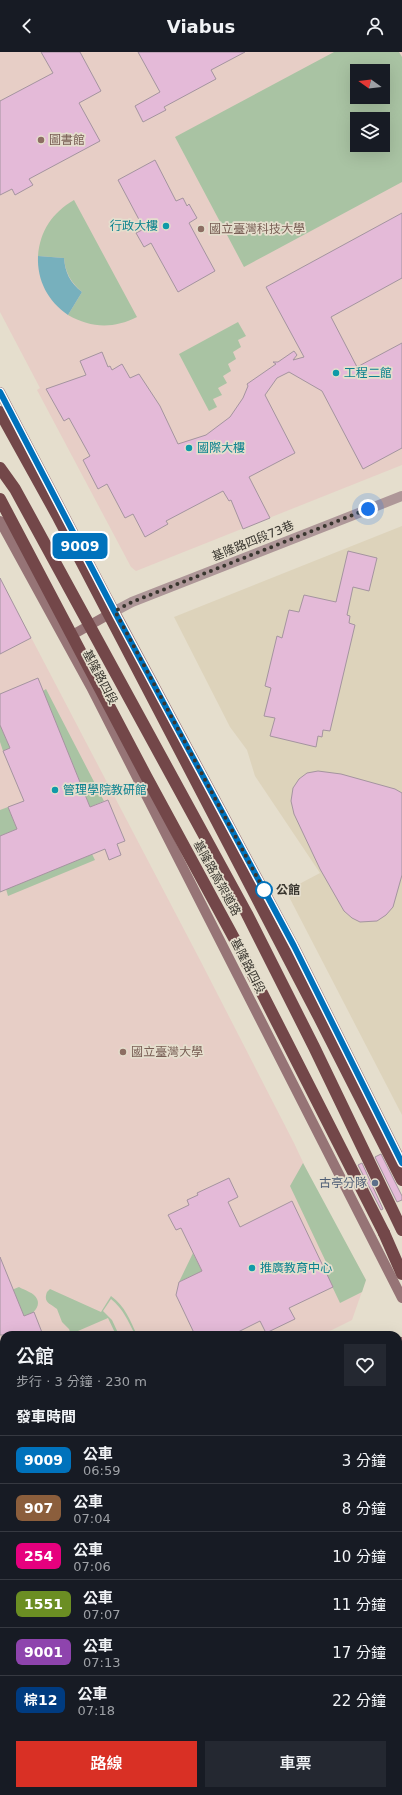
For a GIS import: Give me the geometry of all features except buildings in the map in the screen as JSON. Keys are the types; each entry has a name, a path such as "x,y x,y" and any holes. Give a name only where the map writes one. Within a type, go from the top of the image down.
{"highway":[{"name":"基隆路高架道路","path":"0,412 71,543 319,1017 402,1180"},
{"path":"0,468 15,489 247,914 314,1047 402,1230"},
{"name":"基隆路高架道路","path":"0,499 146,776 235,940 384,1233 402,1274"},
{"path":"384,1233 402,1251"}],"main road":[{"path":"0,392 294,946 402,1163"},
{"name":"基隆路四段","path":"0,521 92,687 402,1298"},
{"path":"65,639 115,611"}],"street":[{"name":"基隆路四段73巷","path":"115,611 132,602 402,496"}],"shaded area":[{"name":"國立臺灣科技大學","path":"0,52 402,52 402,465 136,571 131,567 37,390 40,388 0,312"},
{"path":"402,526 402,1115 286,891 320,873 255,776 247,750 230,727 174,617"},
{"name":"國立臺灣大學","path":"0,578 200,960 294,1143 316,1190 366,1280 352,1320 327,1331 0,1331"}],"green space":[{"path":"334,52 399,52 402,57 402,182 244,267 175,137"},
{"path":"74,200 137,317 119,324 94,325 68,315 82,292 69,277 64,258 38,256 41,239 48,224 59,211"},
{"path":"238,322 246,336 238,340 241,347 233,352 236,359 228,364 231,371 223,376 227,383 218,388 222,395 213,399 217,407 209,411 179,354"},
{"path":"46,689 104,801 90,807 43,691"},
{"path":"0,725 10,748 3,751 0,742"},
{"path":"8,807 17,829 0,836 0,810"},
{"path":"92,854 95,860 8,896 6,889"},
{"path":"303,1163 366,1280 362,1292 340,1303 322,1265 326,1262 290,1186"},
{"path":"193,1253 202,1271 179,1282"},
{"path":"19,1287 34,1295 38,1302 37,1308 33,1313 27,1316 21,1316 12,1312 4,1293"},
{"path":"50,1289 101,1312 111,1296 124,1309 135,1331 133,1331 122,1311 111,1299 103,1311 112,1320 117,1331 114,1331 108,1318 78,1331 70,1331 62,1322 57,1309 47,1301 47,1292"}],"water":[{"path":"38,256 64,258 69,277 74,285 82,292 68,315 49,297 45,290 39,274"}],"bus line":[{"name":"9009","path":"0,392 118,618 294,946 402,1163"}],"place":[{"name":"圖書館","path":"41,140"},
{"name":"行政大樓","path":"166,226"},
{"name":"國立臺灣科技大學","path":"201,229"},
{"name":"工程二館","path":"336,373"},
{"name":"國際大樓","path":"189,448"},
{"name":"管理學院教研館","path":"55,790"},
{"name":"公館","path":"264,890"},
{"name":"國立臺灣大學","path":"123,1052"},
{"name":"古亭分隊","path":"375,1183"},
{"name":"推廣教育中心","path":"252,1268"}],"route":[{"path":"264,890 265,892 115,611 132,602 368,509"}]}
